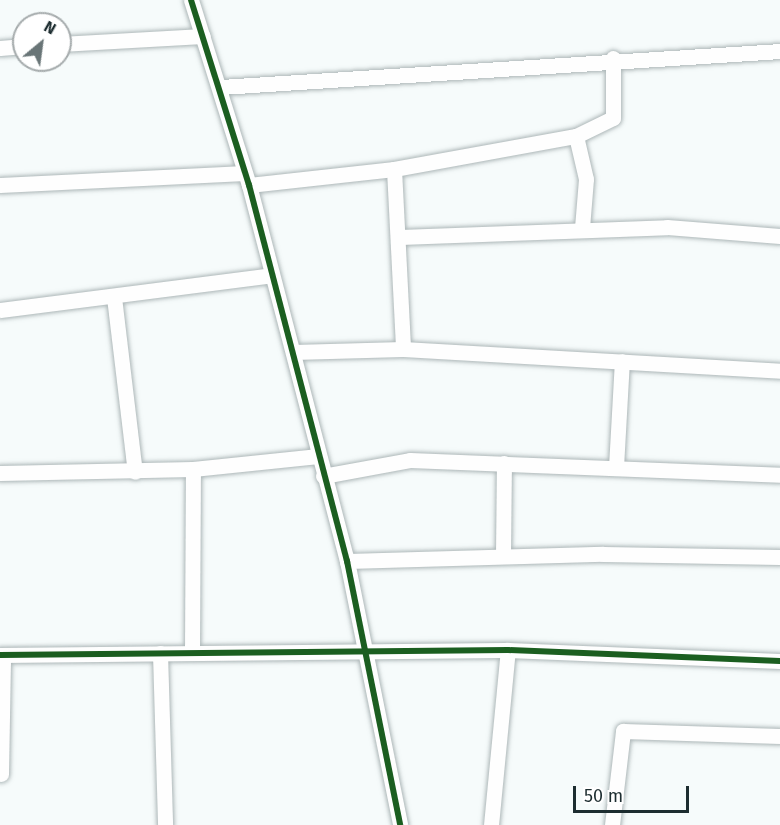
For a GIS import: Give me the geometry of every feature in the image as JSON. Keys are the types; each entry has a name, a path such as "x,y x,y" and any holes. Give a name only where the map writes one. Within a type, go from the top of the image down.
{"street":[{"path":"191,0 221,87 247,179 347,561 368,651 400,825"},
{"path":"72,43 203,36"},
{"path":"221,87 613,58 780,51"},
{"path":"0,186 247,179 394,170 576,136 613,118 613,58"},
{"path":"576,136 586,179 582,228"},
{"path":"394,170 400,237 403,349"},
{"path":"400,237 582,228 780,236"},
{"path":"0,310 272,275"},
{"path":"114,297 135,472"},
{"path":"293,352 403,349 780,371"},
{"path":"616,467 622,362"},
{"path":"0,473 193,469 318,456"},
{"path":"323,476 410,460 780,475"},
{"path":"503,555 504,463"},
{"path":"192,652 193,469"},
{"path":"347,561 503,555 780,557"},
{"path":"491,825 508,650"},
{"path":"1,774 2,655 508,650 780,661"},
{"path":"160,653 165,825"},
{"path":"612,825 623,730 780,736"}],"cycle path":[{"path":"191,0 249,185 347,561 400,825"},
{"path":"0,655 508,650 780,661"}]}
